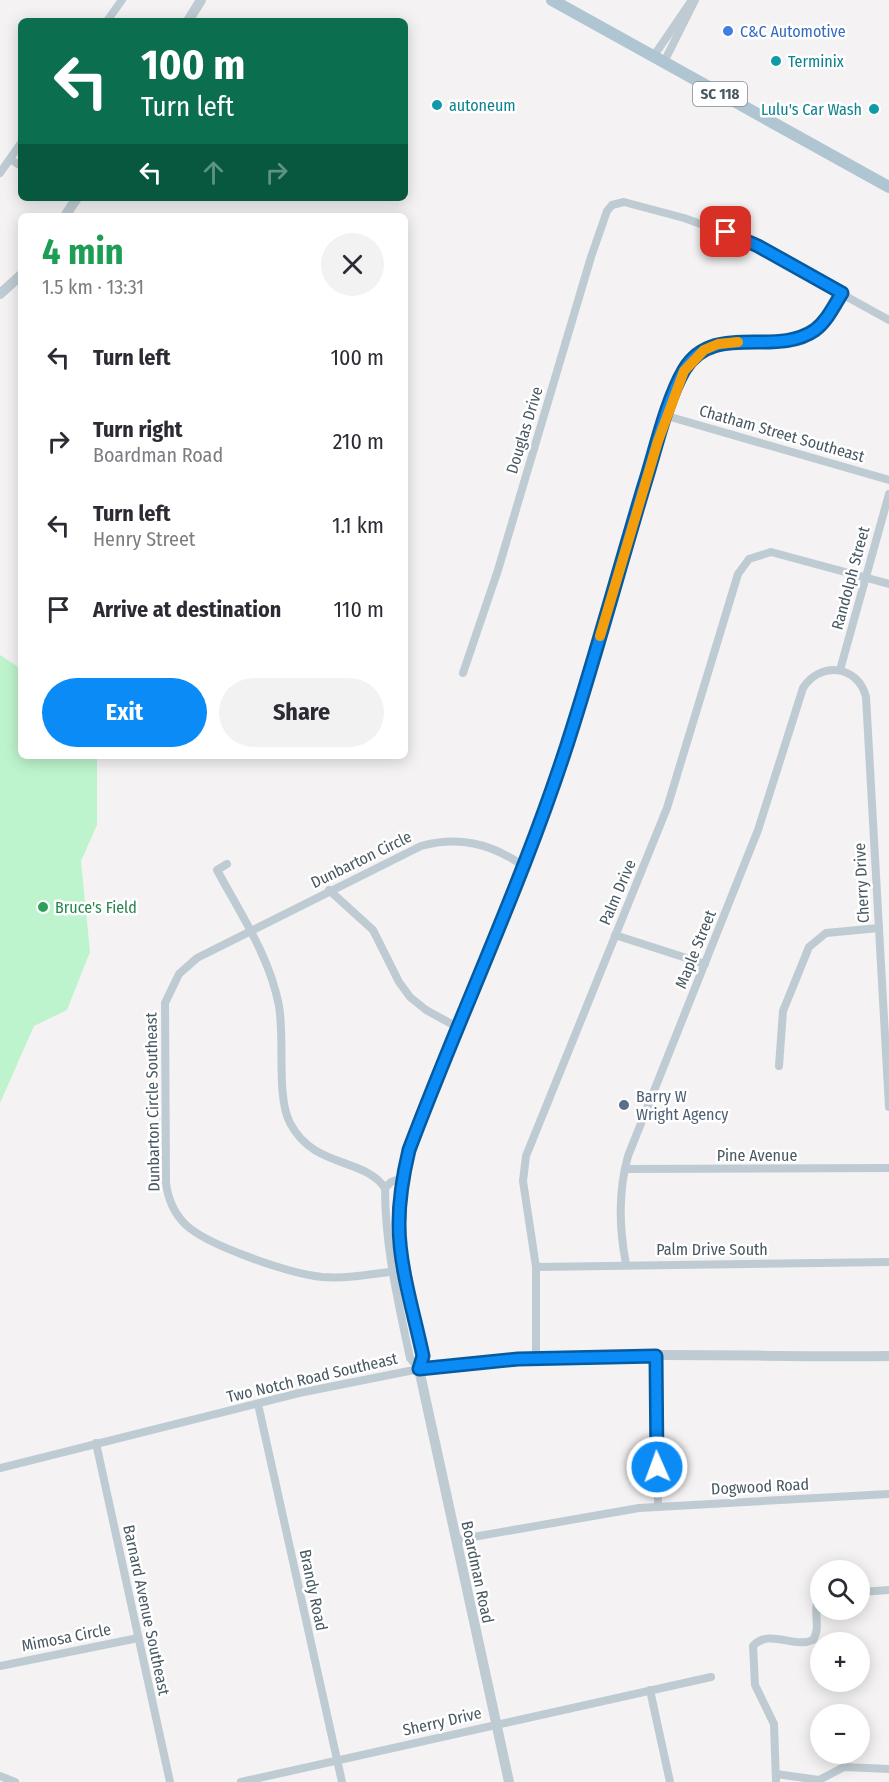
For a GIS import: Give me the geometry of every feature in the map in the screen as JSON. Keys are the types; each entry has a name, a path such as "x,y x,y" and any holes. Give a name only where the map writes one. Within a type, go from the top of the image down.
{"main road":[{"name":"SC 118","path":"552,0 889,187"}],"street":[{"path":"109,18 122,0"},
{"path":"190,18 201,0"},
{"path":"659,60 693,0"},
{"path":"0,172 18,147"},
{"path":"10,159 18,164"},
{"name":"Douglas Drive","path":"463,673 498,570 591,257 607,211 620,202 675,216 742,239 842,293"},
{"path":"0,294 18,278"},
{"path":"842,293 889,320"},
{"name":"Boardman Road","path":"419,1369 423,1356 405,1270 399,1226 402,1178 409,1150 522,865 573,726 667,416 684,371 704,350 725,342 769,342 801,337 814,331 826,319 842,293"},
{"name":"Chatham Street Southeast","path":"667,416 889,480"},
{"name":"Randolph Street","path":"840,670 889,494"},
{"name":"Palm Drive","path":"536,1359 536,1267 523,1181 526,1156 667,808 741,567 754,556 771,552 866,578"},
{"path":"866,578 889,584"},
{"name":"Cherry Drive","path":"840,670 856,678 866,697 889,1107"},
{"name":"Maple Street","path":"626,1264 620,1213 625,1169 758,830 802,688 818,673 840,670"},
{"name":"Dunbarton Circle","path":"250,931 411,850 446,840 486,846 522,865"},
{"path":"227,864 217,870 270,974 278,1002 283,1031 284,1101 291,1124 300,1138 320,1155 374,1177 385,1188 391,1182 402,1178"},
{"path":"329,890 373,930 399,982 410,997 432,1014 457,1027"},
{"path":"779,1066 783,1011 812,943 831,932 879,928"},
{"name":"Dunbarton Circle Southeast","path":"250,931 191,963 179,974 167,995 164,1034 166,1183 169,1199 181,1220 199,1235 286,1269 334,1277 405,1270"},
{"path":"615,935 705,964"},
{"name":"Pine Avenue","path":"625,1169 889,1168"},
{"name":"Boardman Road","path":"385,1188 386,1238 391,1271 411,1358 419,1369 509,1782"},
{"name":"Palm Drive South","path":"536,1267 889,1262"},
{"path":"656,1356 658,1507"},
{"name":"Two Notch Road Southeast","path":"0,1468 258,1404 419,1369 536,1359 656,1356 889,1356"},
{"name":"Brandy Road","path":"258,1404 342,1782"},
{"name":"Barnard Avenue Southeast","path":"96,1443 170,1782"},
{"name":"Dogwood Road","path":"456,1540 658,1507 889,1494"},
{"path":"870,1591 889,1590"},
{"path":"817,1620 817,1631 813,1640 807,1642 768,1638 760,1640 753,1646 754,1685 774,1724 776,1778 819,1780 844,1767 889,1769"},
{"name":"Mimosa Circle","path":"0,1666 138,1638"},
{"name":"Sherry Drive","path":"241,1782 711,1677"},
{"path":"650,1690 670,1782"},
{"path":"0,1776 15,1782"}],"green space":[{"name":"Bruce's Field","path":"0,655 18,667 18,759 97,759 97,825 81,861 90,952 67,1010 34,1026 0,1103"}],"slow traffic":[{"path":"600,636 658,441 684,371 693,359 711,346 725,342 738,342"}],"place":[{"name":"C&C Automotive","path":"728,31"},
{"name":"Terminix","path":"776,61"},
{"name":"autoneum","path":"437,105"},
{"name":"Lulu's Car Wash","path":"874,109"},
{"name":"Bruce's Field","path":"43,907"},
{"name":"Barry W Wright Agency","path":"624,1105"}],"route":[{"path":"657,1467 656,1356 518,1359 470,1362 419,1369 423,1356 403,1257 399,1226 400,1195 409,1150 427,1101 552,789 658,441 684,371 698,354 711,346 725,342 769,342 801,337 826,319 842,293 758,246 726,232"}]}
